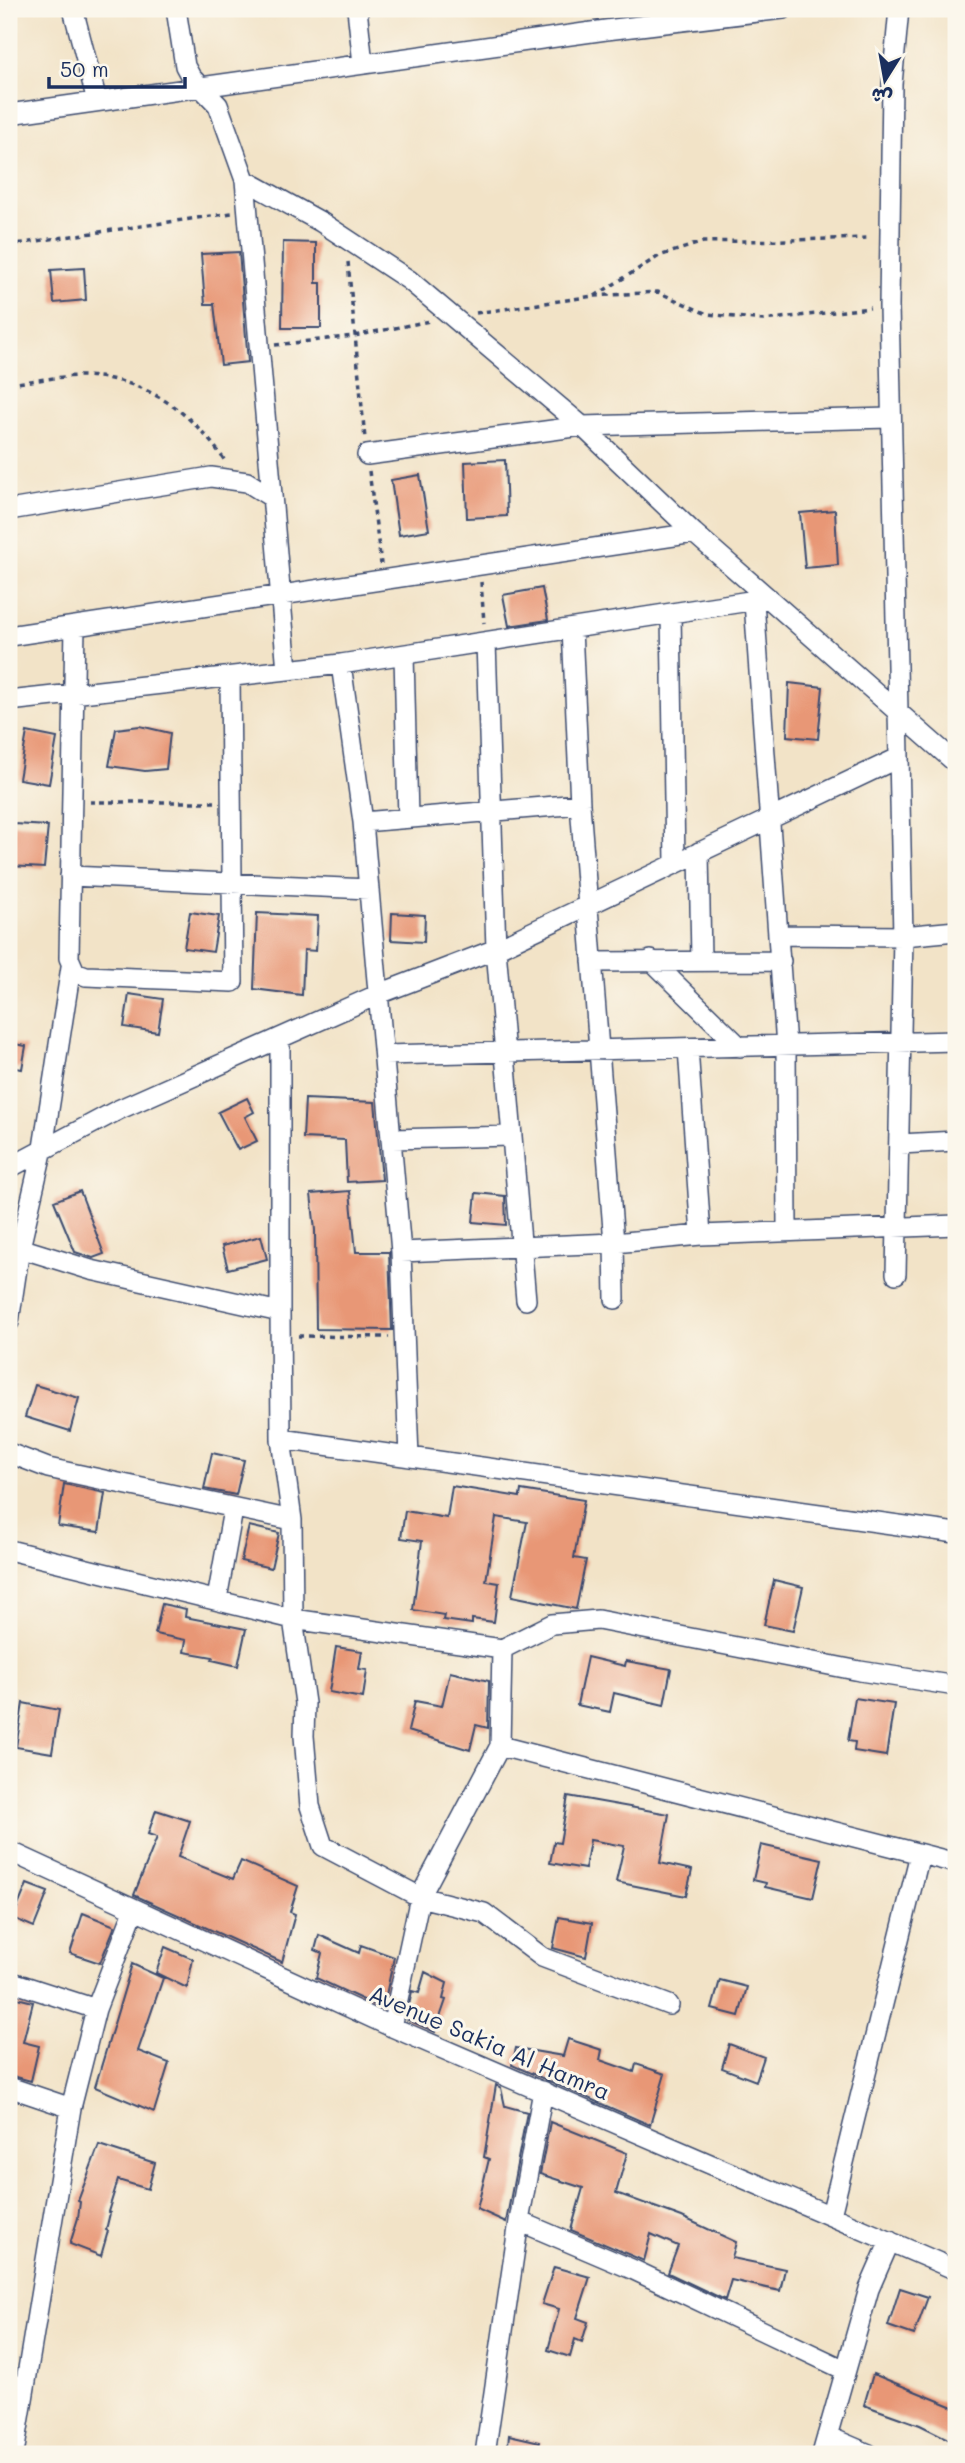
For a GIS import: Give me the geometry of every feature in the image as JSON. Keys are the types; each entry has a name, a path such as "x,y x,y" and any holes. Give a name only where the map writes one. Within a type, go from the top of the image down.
{"street":[{"path":"73,9 97,101"},
{"path":"176,9 186,66 191,77 218,104 245,180 286,670"},
{"path":"356,9 363,64"},
{"path":"9,114 783,9"},
{"path":"896,1275 903,936 889,306 892,84 899,9"},
{"path":"245,180 346,239 409,280 582,426 762,600 956,763"},
{"path":"366,454 582,426 890,418"},
{"path":"9,510 212,477 236,478 271,497"},
{"path":"9,636 694,533"},
{"path":"9,701 341,664 762,600"},
{"path":"762,600 771,818 786,1046 787,1231"},
{"path":"671,614 675,863"},
{"path":"9,1321 20,1248 43,1148 71,967 75,626"},
{"path":"572,629 580,804 614,1243 615,1299"},
{"path":"486,642 496,949 526,1300"},
{"path":"404,655 408,818"},
{"path":"341,664 363,822 392,1139 401,1252 409,1457"},
{"path":"71,967 86,976 233,982 230,677"},
{"path":"9,1168 118,1110 379,994 496,949 898,758"},
{"path":"363,822 580,804"},
{"path":"699,852 701,960"},
{"path":"70,876 369,889"},
{"path":"779,936 903,936 956,931"},
{"path":"651,960 740,1046"},
{"path":"592,962 781,961"},
{"path":"280,1038 278,1335 281,1439 292,1520 293,1619 305,1703 303,1736 310,1806 323,1846 420,1897 485,1913 542,1957 669,2005"},
{"path":"384,1055 956,1041"},
{"path":"688,1048 701,1235"},
{"path":"392,1139 511,1136"},
{"path":"900,1144 956,1141"},
{"path":"401,1252 614,1243 701,1235 956,1225"},
{"path":"20,1248 91,1270 280,1312"},
{"path":"281,1439 956,1533"},
{"path":"9,1454 48,1468 233,1510 292,1520"},
{"path":"217,1599 233,1510"},
{"path":"9,1550 293,1619 502,1649 552,1624 598,1620 860,1671 956,1686"},
{"path":"392,2027 420,1897 500,1746 502,1649"},
{"path":"500,1746 956,1863"},
{"name":"Avenue Sakia Al Hamra","path":"9,1851 392,2027 956,2270"},
{"path":"831,2215 920,1854"},
{"path":"14,2454 71,2108 96,2009 134,1910"},
{"path":"9,1981 96,2009"},
{"path":"9,2087 71,2108"},
{"path":"485,2454 519,2221 543,2091"},
{"path":"519,2221 634,2270 845,2370"},
{"path":"869,2454 824,2445 869,2289 890,2241"}],"path":[{"path":"9,245 248,210"},
{"path":"594,296 659,256 703,242 891,237"},
{"path":"346,239 366,454 383,580"},
{"path":"259,347 354,335 452,316 594,296 658,292 707,314 763,320 889,306"},
{"path":"9,383 77,376 131,383 160,396 190,419 214,444 236,478"},
{"path":"480,566 486,642"},
{"path":"72,802 231,802"},
{"path":"278,1335 405,1337"}],"building":[{"path":"283,242 316,243 316,283 321,283 321,328 282,328"},
{"path":"239,252 248,362 221,365 214,304 205,304 201,254"},
{"path":"84,268 86,300 54,303 51,270"},
{"path":"505,460 507,516 467,518 465,462"},
{"path":"420,475 429,530 399,535 391,480"},
{"path":"835,510 838,565 805,568 800,513"},
{"path":"542,588 548,620 509,626 503,595"},
{"path":"789,683 823,687 818,739 787,736"},
{"path":"140,726 170,733 166,769 145,771 109,766 116,729"},
{"path":"27,732 57,738 49,784 19,779"},
{"path":"14,824 48,826 44,868 11,866"},
{"path":"190,912 219,916 213,952 184,948"},
{"path":"257,913 318,916 316,951 304,950 302,995 254,989"},
{"path":"392,913 425,915 424,942 391,940"},
{"path":"129,994 163,999 158,1032 124,1027"},
{"path":"9,1043 26,1046 22,1069 9,1067"},
{"path":"247,1098 254,1112 245,1117 257,1141 238,1150 218,1112"},
{"path":"305,1099 375,1102 382,1180 347,1182 345,1140 303,1138"},
{"path":"80,1191 104,1254 93,1258 75,1252 54,1201"},
{"path":"350,1191 356,1252 389,1252 392,1330 316,1329 315,1230 311,1194"},
{"path":"476,1193 505,1196 506,1225 473,1222"},
{"path":"261,1236 267,1259 228,1269 222,1246"},
{"path":"35,1385 79,1398 70,1431 25,1417"},
{"path":"212,1453 244,1460 236,1495 204,1489"},
{"path":"64,1484 105,1493 99,1532 58,1526"},
{"path":"452,1486 520,1497 521,1490 584,1500 574,1558 586,1560 576,1609 512,1596 527,1522 496,1517 486,1581 499,1583 494,1622 472,1619 472,1624 443,1620 444,1615 413,1610 422,1541 401,1538 405,1511 447,1518"},
{"path":"249,1526 279,1533 271,1568 241,1561"},
{"path":"774,1580 803,1587 793,1631 764,1625"},
{"path":"162,1604 186,1609 185,1617 246,1629 238,1666 212,1660 213,1657 184,1652 186,1640 155,1634"},
{"path":"336,1647 362,1651 359,1669 367,1670 363,1698 329,1692"},
{"path":"587,1657 625,1666 626,1661 671,1669 664,1705 614,1693 610,1712 577,1705"},
{"path":"450,1672 489,1681 488,1728 476,1725 470,1750 408,1731 415,1701 442,1706"},
{"path":"855,1698 894,1704 886,1756 854,1751 855,1742 848,1741"},
{"path":"23,1703 59,1710 52,1753 16,1747"},
{"path":"568,1796 669,1814 660,1863 692,1870 686,1896 616,1882 624,1846 590,1840 585,1869 550,1863 554,1842 560,1843"},
{"path":"156,1810 190,1821 178,1857 233,1879 241,1861 298,1886 290,1912 295,1914 282,1962 134,1895 157,1837 148,1834"},
{"path":"761,1845 822,1859 813,1898 765,1887 766,1883 753,1880"},
{"path":"27,1884 48,1892 34,1927 13,1918"},
{"path":"83,1913 115,1926 100,1963 70,1953"},
{"path":"559,1917 592,1923 586,1957 553,1948"},
{"path":"319,1935 359,1953 361,1945 394,1957 383,2009 316,1978 322,1953 315,1950"},
{"path":"165,1947 193,1959 187,1988 156,1973"},
{"path":"132,1964 163,1978 138,2051 169,2063 154,2112 95,2087"},
{"path":"425,1972 447,1983 443,1999 446,2000 435,2032 406,2019 412,1991 419,1993"},
{"path":"720,1980 747,1987 739,2016 712,2009"},
{"path":"9,1996 33,2002 23,2042 39,2046 31,2081 9,2075"},
{"path":"568,2039 602,2050 600,2060 634,2072 636,2064 665,2074 650,2125 512,2065 516,2048 563,2056"},
{"path":"729,2044 764,2057 756,2081 722,2068"},
{"path":"496,2085 501,2088 505,2106 527,2112 506,2222 477,2209 489,2159 484,2157"},
{"path":"550,2122 627,2153 616,2193 682,2217 736,2242 732,2258 785,2269 780,2291 731,2280 725,2300 668,2273 678,2246 651,2234 644,2261 571,2230 583,2188 540,2174"},
{"path":"99,2145 155,2163 148,2189 118,2180 108,2212 108,2231 101,2256 70,2244 78,2218 78,2201"},
{"path":"554,2267 590,2277 577,2318 588,2322 582,2342 575,2339 570,2357 548,2350 559,2309 542,2304"},
{"path":"900,2288 928,2297 914,2335 888,2326"},
{"path":"873,2374 956,2408 956,2443 920,2425 864,2405"},
{"path":"509,2435 540,2442 537,2454 507,2454"}]}
